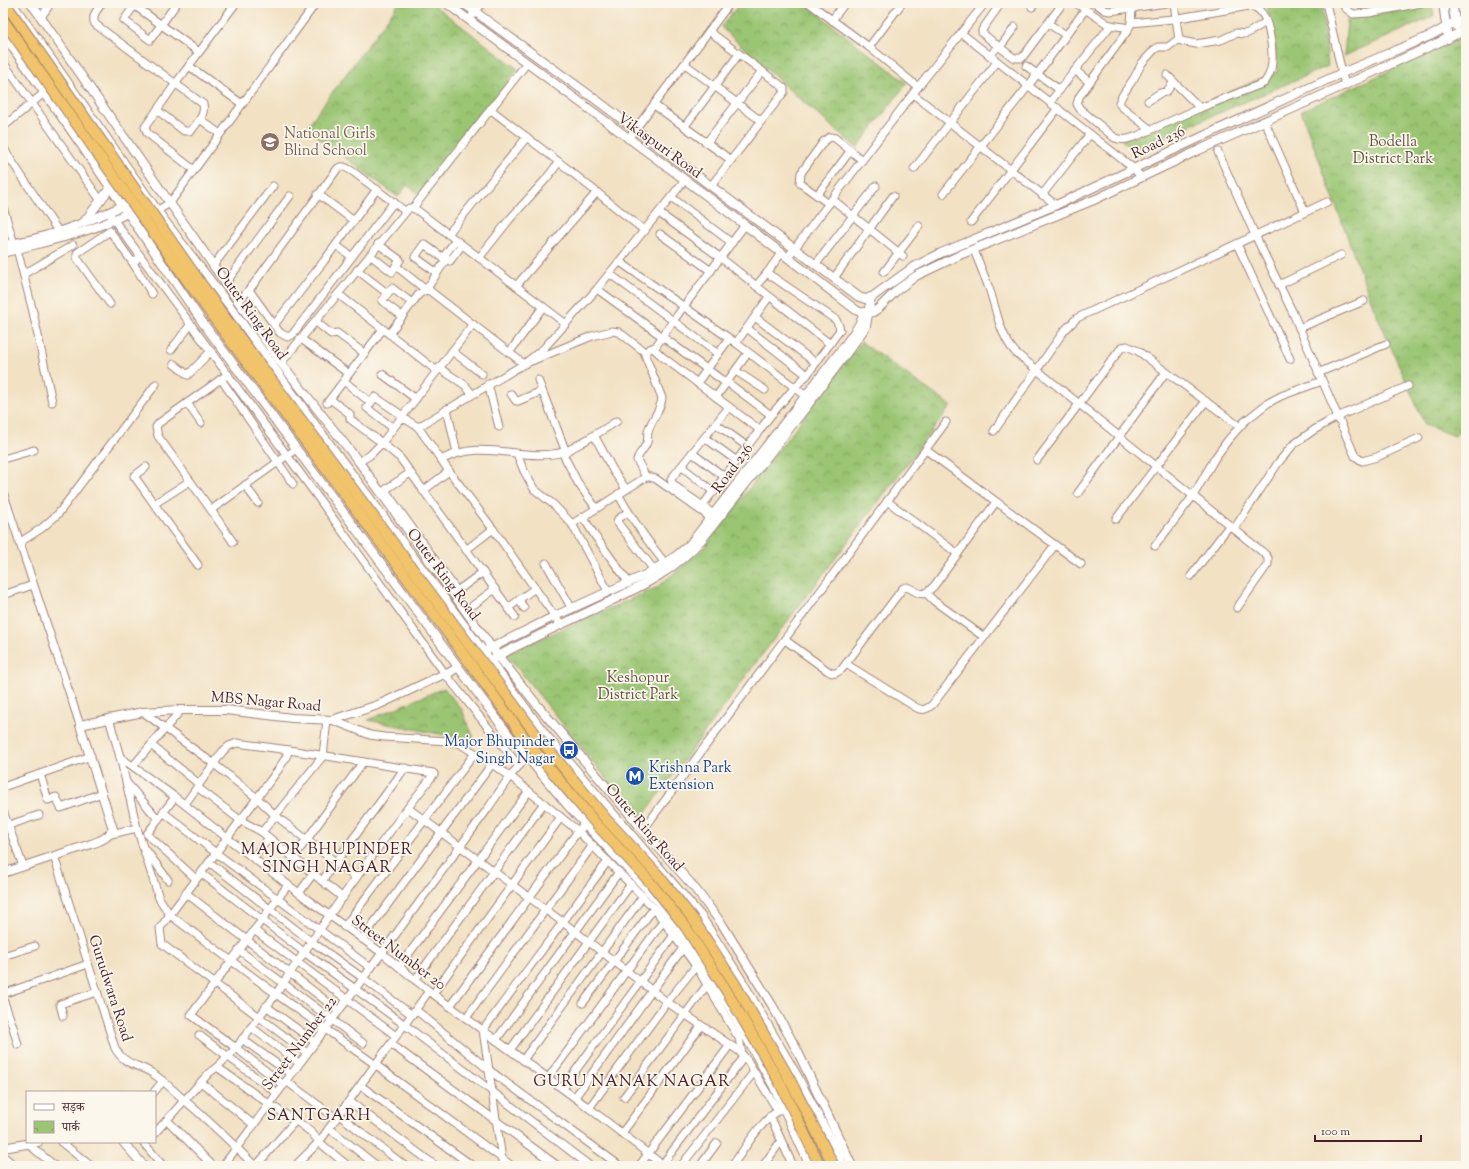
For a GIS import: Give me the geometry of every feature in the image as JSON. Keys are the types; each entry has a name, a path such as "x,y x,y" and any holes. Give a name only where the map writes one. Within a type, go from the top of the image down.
{"main road":[{"name":"Outer Ring Road","path":"4,3 223,316 538,737 606,819 658,875 693,919 736,984 789,1078 834,1166"},
{"path":"3,20 216,321 467,659 528,744 598,826 650,882 685,926 726,990 780,1083 820,1166"}],"street":[{"name":"Outer Ring Road","path":"12,3 164,220 232,309 515,695 546,734 700,915 742,981 796,1074 838,1155 842,1166"},
{"path":"31,3 281,363 359,462 492,648 642,830 693,886 730,938 772,1005 797,1050 852,1166"},
{"path":"41,17 51,3"},
{"path":"102,3 94,16 93,20 95,24 203,104 204,112 192,130 184,131 157,110"},
{"path":"177,3 161,25 150,40 124,20 133,4 161,25 199,52"},
{"path":"194,170 147,133 146,127 236,3"},
{"path":"158,210 170,203 316,3"},
{"name":"Vikaspuri Road","path":"446,3 684,181 863,312"},
{"name":"Vikaspuri Road","path":"463,3 834,278 865,298"},
{"path":"469,20 482,3"},
{"path":"628,139 730,3"},
{"path":"809,3 869,47 918,87"},
{"path":"832,20 845,3"},
{"path":"869,47 902,3"},
{"path":"756,286 785,255 795,248 918,87 985,3"},
{"path":"1001,3 982,30 982,33 1014,58 1022,58 1063,3"},
{"path":"1076,3 1102,22 1124,27"},
{"path":"1095,3 1105,10 1110,11 1166,3"},
{"path":"1174,3 1178,40"},
{"path":"1326,3 1345,86"},
{"path":"1343,3 1345,8 1353,14 1381,7 1420,3"},
{"path":"1443,3 1448,39"},
{"path":"1452,3 1458,34"},
{"path":"1131,23 1176,19 1249,6 1255,7 1260,11 1266,22 1272,57 1271,72 1264,83 1200,108 1127,140 1115,138 1080,109 1077,104 1079,97 1125,35 1131,23 1132,9"},
{"path":"943,194 1029,85 1085,10"},
{"name":"Road 236","path":"484,652 608,591 630,587 690,544 713,517 852,335 863,312 865,298 912,268 941,253 1056,205 1133,168 1342,73 1432,35 1446,26 1466,19"},
{"path":"1151,130 1121,106 1119,102 1142,63 1158,47 1168,47 1178,40 1196,44 1221,40 1236,33 1248,33 1266,22"},
{"path":"1050,102 1111,25"},
{"path":"1052,26 1066,35"},
{"path":"990,56 1014,27"},
{"path":"490,660 630,587 670,570 692,552 804,410 860,335 866,326 863,312 880,308 897,290 916,276 1096,199 1199,150 1345,86 1466,30"},
{"path":"709,31 784,88 784,92 711,186"},
{"path":"3,34 203,323 491,712 527,757 585,824 658,901 694,952 731,1010 774,1087 781,1110"},
{"path":"961,34 1058,108 1133,168 1142,178"},
{"path":"685,126 739,54"},
{"path":"3,62 101,201"},
{"path":"914,168 998,62"},
{"path":"281,363 405,211 409,208 413,208 527,64"},
{"path":"685,64 761,121"},
{"path":"189,66 242,104"},
{"path":"1026,66 1060,90"},
{"path":"1075,70 1087,80"},
{"path":"707,142 762,71"},
{"path":"1167,75 1200,108"},
{"path":"1148,101 1160,93 1166,92 1174,82"},
{"path":"3,127 44,93"},
{"path":"913,94 1056,205"},
{"path":"654,104 732,160"},
{"path":"972,222 1058,108"},
{"path":"490,109 645,231"},
{"path":"200,119 220,134"},
{"path":"1264,122 1305,212"},
{"path":"1042,195 1090,134"},
{"path":"448,234 527,137"},
{"path":"862,160 835,138 830,137 824,141 801,173 800,183 817,195 853,216 901,255"},
{"path":"1112,151 1120,140"},
{"path":"3,145 7,160 58,231"},
{"path":"93,163 114,148"},
{"path":"817,195 850,150"},
{"path":"1218,152 1278,285 1300,328 1337,418 1355,456 1362,462 1377,457 1419,438"},
{"path":"479,258 509,220 546,179 559,162"},
{"path":"238,302 249,290 334,172 341,166 352,171 405,211"},
{"path":"524,364 544,348 597,289 684,181"},
{"path":"213,266 273,186"},
{"path":"816,264 876,186"},
{"path":"84,223 110,188"},
{"path":"274,325 377,189"},
{"path":"516,286 596,192"},
{"path":"318,194 354,221"},
{"path":"225,284 290,196"},
{"path":"834,278 893,196"},
{"path":"671,197 732,243"},
{"path":"249,290 274,325 284,336 288,338 292,335 394,202"},
{"path":"994,431 1064,331 1077,318 1327,202"},
{"path":"3,253 16,246 84,223 122,206"},
{"path":"3,207 24,274 52,402"},
{"path":"413,208 566,324"},
{"path":"109,212 288,456 444,674 519,766"},
{"path":"3,245 16,246 68,236 115,220 127,213"},
{"path":"659,213 721,258 830,344"},
{"path":"143,235 164,220"},
{"path":"646,477 636,460 637,456 648,441 648,430 660,408 662,398 652,375 646,358 646,353 649,349 655,347 683,307 746,225"},
{"path":"884,272 901,255 919,226"},
{"path":"77,253 110,231 133,263 152,294"},
{"path":"660,234 711,271"},
{"path":"68,236 77,253 77,258 110,304"},
{"path":"459,242 444,256 446,259 426,290 422,291 402,316 364,353 329,401 350,414 350,419 400,458 515,617"},
{"path":"160,260 182,243"},
{"path":"370,255 392,272 400,260 378,244"},
{"path":"437,273 415,257 424,244 446,259"},
{"path":"1237,244 1290,359"},
{"path":"24,274 73,245"},
{"path":"336,245 352,257"},
{"path":"974,250 990,291 1004,336 1016,353 1265,554 1268,558 1268,564 1238,608"},
{"path":"1278,285 1341,255"},
{"path":"133,263 141,257"},
{"path":"620,262 732,341 806,396"},
{"path":"396,266 524,364"},
{"path":"357,270 387,293"},
{"path":"703,505 771,415 807,375 840,330 836,320 767,273"},
{"path":"610,274 718,354"},
{"path":"402,316 382,301 387,293 392,288 412,303"},
{"path":"597,289 771,415"},
{"path":"338,294 438,369 465,386 472,394"},
{"path":"697,383 718,354 748,329 769,297"},
{"path":"1300,328 1364,301"},
{"path":"509,353 543,307"},
{"path":"755,317 816,362"},
{"path":"315,321 331,334 337,332 364,353"},
{"path":"171,350 191,324"},
{"path":"359,462 370,455 382,443 473,324"},
{"path":"748,329 807,375"},
{"path":"418,427 488,384 524,364 592,336 612,331 619,332 646,353"},
{"path":"300,338 349,374"},
{"path":"1318,373 1386,344"},
{"path":"1036,460 1122,347 1128,346 1138,351 1239,426"},
{"path":"655,347 656,351 760,430"},
{"path":"174,364 188,375 211,351"},
{"path":"452,351 482,374"},
{"path":"716,397 748,353"},
{"path":"736,371 765,390"},
{"path":"1078,493 1166,372"},
{"path":"228,374 159,423 156,427 156,432 233,542"},
{"path":"382,374 416,399"},
{"path":"221,379 293,484"},
{"path":"538,380 570,471 596,508"},
{"path":"344,381 371,403"},
{"path":"1155,546 1193,496 1215,458 1239,426 1268,403 1281,396 1322,381"},
{"path":"19,543 42,528 58,514 156,384"},
{"path":"488,384 500,427"},
{"path":"1191,576 1232,528 1278,463 1293,445 1314,430 1337,418 1408,386"},
{"path":"511,394 516,401 518,401 542,391"},
{"path":"393,428 367,408 375,396 402,417 418,427 561,624"},
{"path":"1116,519 1206,401"},
{"path":"187,403 201,423"},
{"path":"713,517 703,505 680,491 672,483 672,479 729,407"},
{"path":"447,409 457,452"},
{"path":"441,460 457,452 468,451 494,450 517,454 564,452 617,421"},
{"path":"642,830 946,422"},
{"path":"716,424 748,447"},
{"path":"594,435 614,472 626,489"},
{"path":"705,438 737,461"},
{"path":"210,510 296,449"},
{"path":"3,459 34,450"},
{"path":"926,450 1081,564"},
{"path":"692,453 725,477"},
{"path":"517,454 534,489 554,505 572,524 608,591"},
{"path":"146,467 134,476 198,564"},
{"path":"682,467 714,492"},
{"path":"423,491 449,471"},
{"path":"410,473 385,490 457,591 482,572"},
{"path":"572,524 646,477 656,479 713,517"},
{"path":"154,504 190,481"},
{"path":"245,485 258,503"},
{"path":"3,492 91,756 113,829 111,834"},
{"path":"618,494 646,539 665,563"},
{"path":"887,502 958,554"},
{"path":"784,640 831,673 838,673 903,588 907,587 918,594 926,593 934,586 996,502"},
{"path":"628,512 617,522 654,570"},
{"path":"583,517 630,587"},
{"path":"466,550 493,529"},
{"path":"846,664 917,708 924,710 932,706 1054,545"},
{"path":"546,563 573,608"},
{"path":"407,597 430,581"},
{"path":"3,595 33,585"},
{"path":"508,608 535,588"},
{"path":"472,606 495,589"},
{"path":"926,593 934,601 984,636"},
{"path":"519,600 524,608"},
{"name":"MBS Nagar Road","path":"80,725 143,712 181,710 226,710 292,718 329,720 378,705 444,674 457,666"},
{"path":"491,712 515,695"},
{"path":"133,766 181,710"},
{"path":"143,712 214,764 257,798 276,816 356,878"},
{"path":"109,718 142,845 159,898 170,914 276,994 376,1065 502,1162 512,1166"},
{"path":"262,832 323,756 329,720 370,735 448,740 459,743 510,776 561,816 578,831 654,908 696,966 738,1038 743,1056"},
{"path":"156,1132 209,1073 236,1048 276,994 356,878 434,774 431,772 289,750 236,744 229,746 226,749 185,804"},
{"path":"151,745 240,820 262,832 343,898"},
{"path":"289,750 286,759 160,928 162,944 307,1053"},
{"path":"344,927 476,753"},
{"path":"3,787 91,756"},
{"name":"Street Number 20","path":"120,757 175,796 288,885 344,927 382,953 415,980 589,1108 663,1165"},
{"name":"Street Number 22","path":"223,1166 324,1029 355,990 510,776 527,757"},
{"path":"294,857 363,762"},
{"path":"362,939 492,764"},
{"path":"322,881 405,768"},
{"path":"40,774 48,800 56,797 60,808 102,793"},
{"path":"126,781 158,819"},
{"path":"399,967 529,791"},
{"path":"175,796 146,834 196,879"},
{"path":"415,980 544,803"},
{"path":"408,808 563,922 667,1002 730,1045 743,1056 781,1110 810,1166"},
{"path":"3,811 6,826 23,866"},
{"path":"163,812 277,899 371,968"},
{"path":"6,826 39,815"},
{"path":"295,1166 319,1142 338,1117 396,1036 512,885 561,816"},
{"path":"450,1006 578,831 585,824"},
{"path":"3,873 101,840 111,834 137,828"},
{"path":"253,858 269,838"},
{"path":"142,845 168,880"},
{"path":"466,1018 592,845"},
{"name":"Gurudwara Road","path":"54,856 114,1048 118,1055 125,1061 152,1073 163,1081 256,1166"},
{"path":"502,1162 483,1030 608,861"},
{"path":"209,862 312,942 414,1013 620,1166"},
{"path":"496,1040 619,872"},
{"path":"201,873 304,952 405,1025 492,1093 590,1166"},
{"path":"299,893 314,874"},
{"path":"510,1050 631,884"},
{"path":"288,885 191,1015 285,1083 338,1117 405,1166"},
{"path":"186,893 246,941 290,972 339,1010"},
{"path":"523,1060 643,896"},
{"path":"583,1003 654,908"},
{"path":"548,1078 664,920"},
{"path":"254,930 396,1036"},
{"path":"562,1088 674,935"},
{"path":"3,956 34,946"},
{"path":"574,1097 683,948"},
{"path":"239,950 363,1044"},
{"path":"3,994 88,964"},
{"path":"589,1108 667,1002 696,966"},
{"path":"624,1096 707,985"},
{"path":"63,1016 60,1004 97,992"},
{"path":"3,999 18,1045"},
{"path":"266,1006 315,1042"},
{"path":"622,1133 701,1026"},
{"path":"251,1027 299,1063"},
{"path":"199,1035 277,1094"},
{"path":"242,1039 291,1074"},
{"path":"391,1044 558,1166"},
{"path":"639,1166 730,1045"},
{"path":"663,1165 743,1056"},
{"path":"217,1067 269,1104 296,1120 312,1133 319,1142 345,1165"},
{"path":"681,1166 754,1072"},
{"path":"155,1091 163,1081"},
{"path":"201,1082 254,1125"},
{"path":"361,1086 473,1166"},
{"path":"349,1101 436,1166"},
{"path":"732,1166 770,1116 781,1110"},
{"path":"770,1116 792,1165"},
{"path":"167,1120 213,1166"},
{"path":"256,1166 296,1120"},
{"path":"329,1128 377,1166"},
{"path":"763,1166 782,1141"},
{"path":"3,1148 33,1143"},
{"path":"62,1143 91,1166"},
{"path":"124,1143 144,1166"},
{"path":"145,1143 163,1166"},
{"path":"700,1166 717,1143"},
{"path":"28,1144 55,1166"},
{"path":"3,1156 15,1166"}],"green space":[{"path":"399,3 431,3 518,69 423,197 407,185 398,197 306,128"},
{"path":"740,3 804,3 907,83 857,148 784,85 721,27"},
{"path":"1267,3 1322,3 1328,66 1133,150 1121,140 1278,71"},
{"path":"1432,3 1434,16 1344,56 1347,21"},
{"name":"Bodella District Park","path":"1466,36 1466,418 1455,436 1425,425 1373,306 1301,111"},
{"name":"Keshopur District Park","path":"861,342 951,406 755,664 640,820 506,654 656,588 703,549"},
{"path":"444,688 462,710 475,741 368,720"}],"place":[{"name":"National Girls Blind School","path":"270,142"},
{"name":"Major Bhupinder Singh Nagar","path":"569,750"},
{"name":"Krishna Park Extension","path":"635,776"}],"district":[{"name":"MAJOR BHUPINDER SINGH NAGAR","path":"327,857"},
{"name":"GURU NANAK NAGAR","path":"632,1080"},
{"name":"SANTGARH","path":"319,1114"}]}
